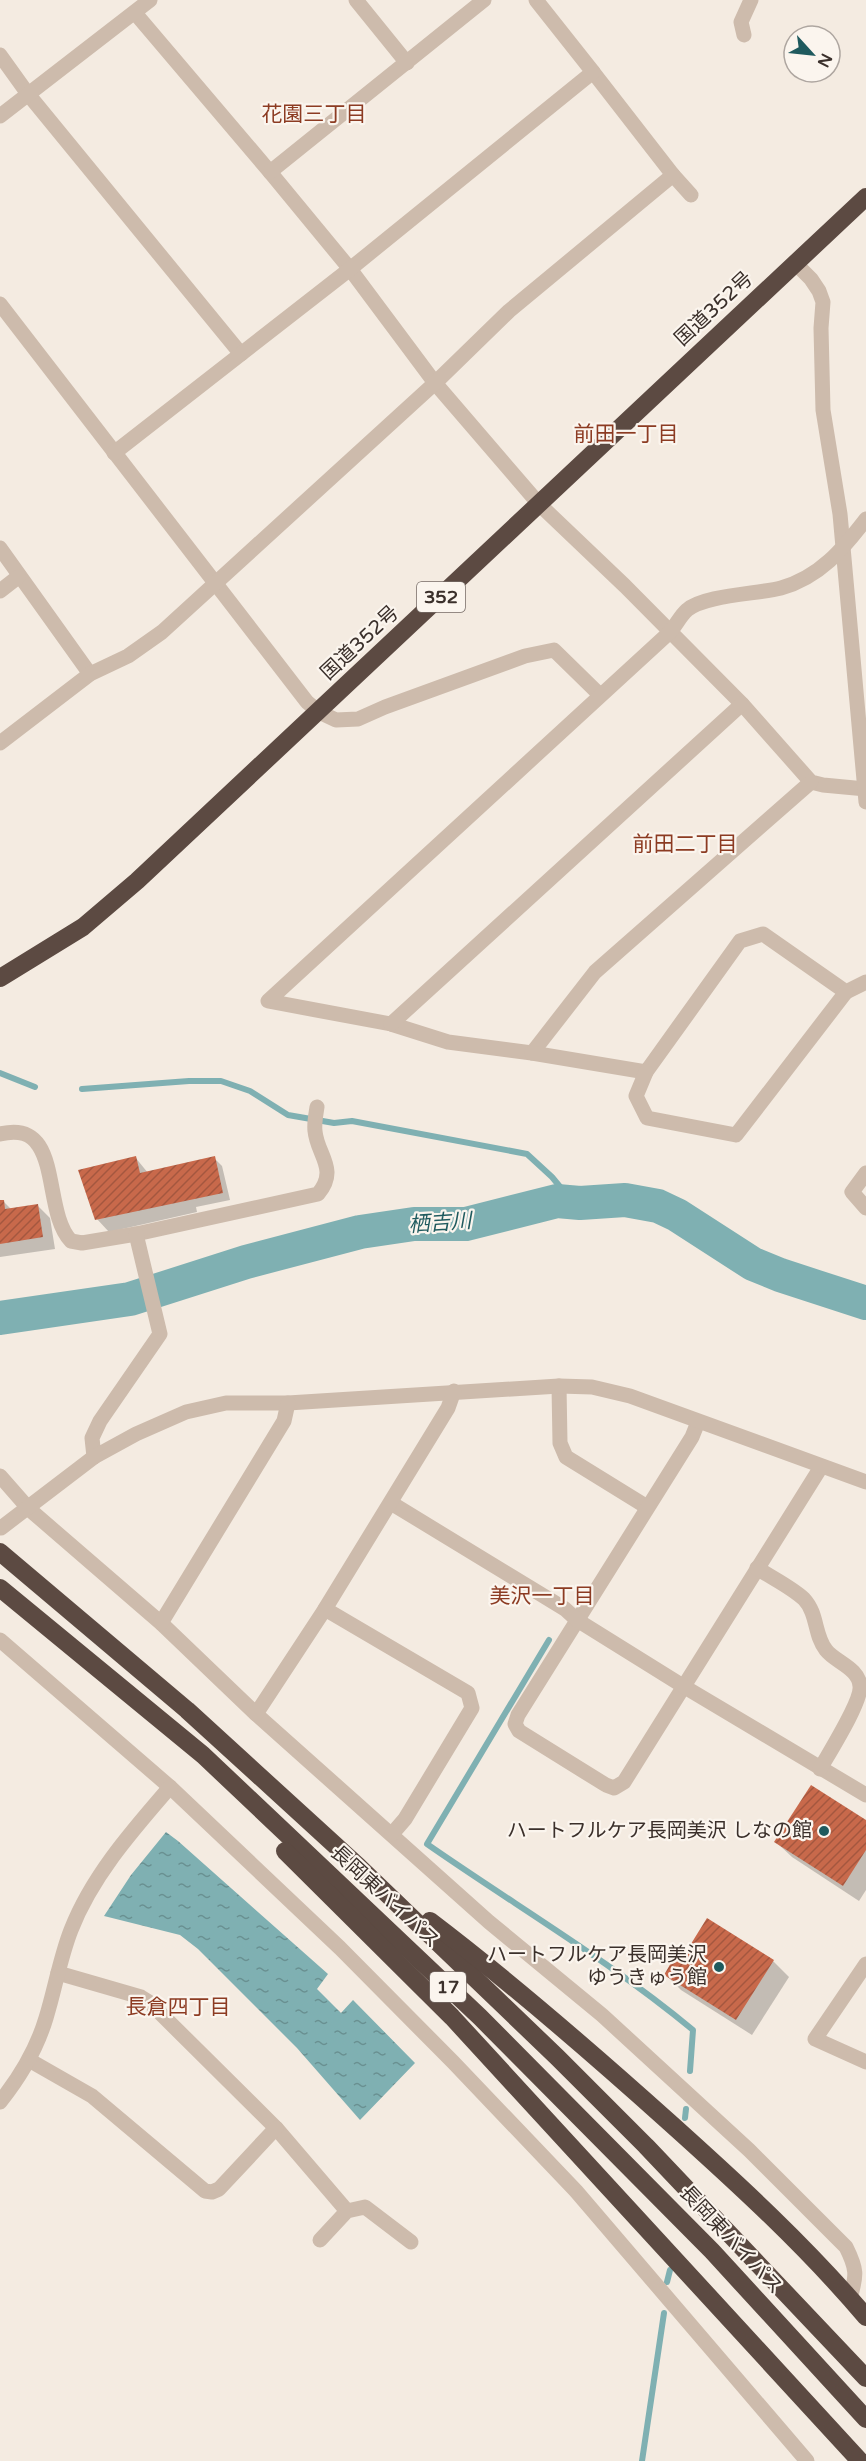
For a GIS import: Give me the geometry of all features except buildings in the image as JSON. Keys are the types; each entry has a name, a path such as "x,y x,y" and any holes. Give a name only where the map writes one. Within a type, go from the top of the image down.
{"highway":[{"name":"国道352号","path":"0,978 83,927 137,881 866,197"},
{"name":"長岡東バイパス","path":"0,1552 187,1710 359,1867 646,2146 866,2378"},
{"name":"長岡東バイパス","path":"0,1588 203,1755 480,2017 712,2252 866,2419"},
{"name":"17","path":"106,1676 420,1984 860,2461"},
{"name":"17","path":"359,1867 476,1956 577,2040 746,2194 850,2298 866,2317"}],"street":[{"path":"0,116 150,0"},
{"path":"356,0 407,63"},
{"path":"270,171 484,0"},
{"path":"536,0 691,195"},
{"path":"744,35 741,22 751,0"},
{"path":"135,13 270,171 350,269 435,382 539,504 626,586 742,704 811,782 866,794 843,549 823,410 821,328 823,302 812,279 795,263"},
{"path":"0,55 28,94 241,354"},
{"path":"114,453 350,269 593,72"},
{"path":"0,743 90,674 128,656 162,632 435,382 509,311 673,175"},
{"path":"0,304 307,702 319,712 336,720 358,719 525,656 554,650 600,695"},
{"path":"646,1072 448,1042 391,1023 268,1001 670,632 688,609 709,600 783,587 813,574 843,549 866,519"},
{"path":"0,548 18,577 90,674"},
{"path":"0,591 18,577"},
{"path":"391,1023 742,704"},
{"path":"532,1053 595,972 811,782"},
{"path":"846,992 763,934 740,941 646,1072 636,1096 647,1118 736,1135 846,992 866,982"},
{"path":"0,1134 22,1131 36,1140 45,1155 59,1223 71,1241 82,1243 137,1237 318,1194 326,1184 327,1173 315,1132 317,1107"},
{"path":"866,1173 852,1192 866,1208"},
{"path":"94,1457 92,1438 96,1429 160,1334 137,1237"},
{"path":"559,1386 560,1443 566,1457 647,1507"},
{"path":"1,1528 29,1509 94,1457 136,1434 186,1412 226,1403 288,1403 454,1391 559,1386 592,1387 663,1406 698,1422 866,1482"},
{"path":"256,1714 391,1503 448,1408 454,1391"},
{"path":"161,1623 284,1421 288,1403"},
{"path":"698,1422 692,1437 518,1715 515,1724 519,1731 614,1788 624,1782 821,1467"},
{"path":"0,1476 29,1509 161,1623 256,1714 489,1922 602,2015 749,2150 846,2247 861,2281 850,2298"},
{"path":"391,1503 565,1609 577,1620 683,1686 866,1795"},
{"path":"757,1568 802,1598 813,1613 821,1643 827,1652 856,1674 860,1685 855,1705 820,1769"},
{"path":"325,1609 468,1693 472,1708 405,1819 392,1834"},
{"path":"0,1640 170,1787 340,1948 453,2062 576,2191 807,2461"},
{"path":"0,2102 29,2060 45,2020 70,1932 85,1898 139,1822 170,1787"},
{"path":"866,1964 815,2039 866,2062"},
{"path":"58,1973 141,1997 149,2002 276,2128 346,2211"},
{"path":"29,2060 92,2096 205,2191 212,2192 219,2188 276,2128"},
{"path":"320,2240 346,2211 365,2207 411,2242"}],"water":[{"path":"166,1832 328,1974 317,1989 341,2013 353,2000 415,2063 360,2120 297,2048 198,1949 180,1935 104,1916 131,1875"}],"waterway":[{"path":"0,1073 35,1087"},
{"path":"82,1089 189,1081 221,1081 250,1091 288,1115 334,1123 352,1121 527,1154 552,1177 566,1194 580,1203"},
{"name":"栖吉川","path":"0,1318 130,1299 246,1262 360,1232 414,1224 466,1224 557,1201 580,1203 625,1200 658,1206 677,1215 753,1264 866,1303"},
{"path":"549,1640 427,1844 596,1957 693,2030 690,2071"},
{"path":"685,2118 686,2109"},
{"path":"667,2282 670,2270"},
{"path":"642,2461 664,2313"}],"place":[{"name":"ハートフルケア長岡美沢 しなの館","path":"824,1831"},
{"name":"ハートフルケア長岡美沢 ゆうきゅう館","path":"719,1967"}],"district":[{"name":"花園三丁目","path":"314,114"},
{"name":"前田一丁目","path":"626,434"},
{"name":"前田二丁目","path":"685,844"},
{"name":"美沢一丁目","path":"542,1596"},
{"name":"長倉四丁目","path":"178,2007"}]}
